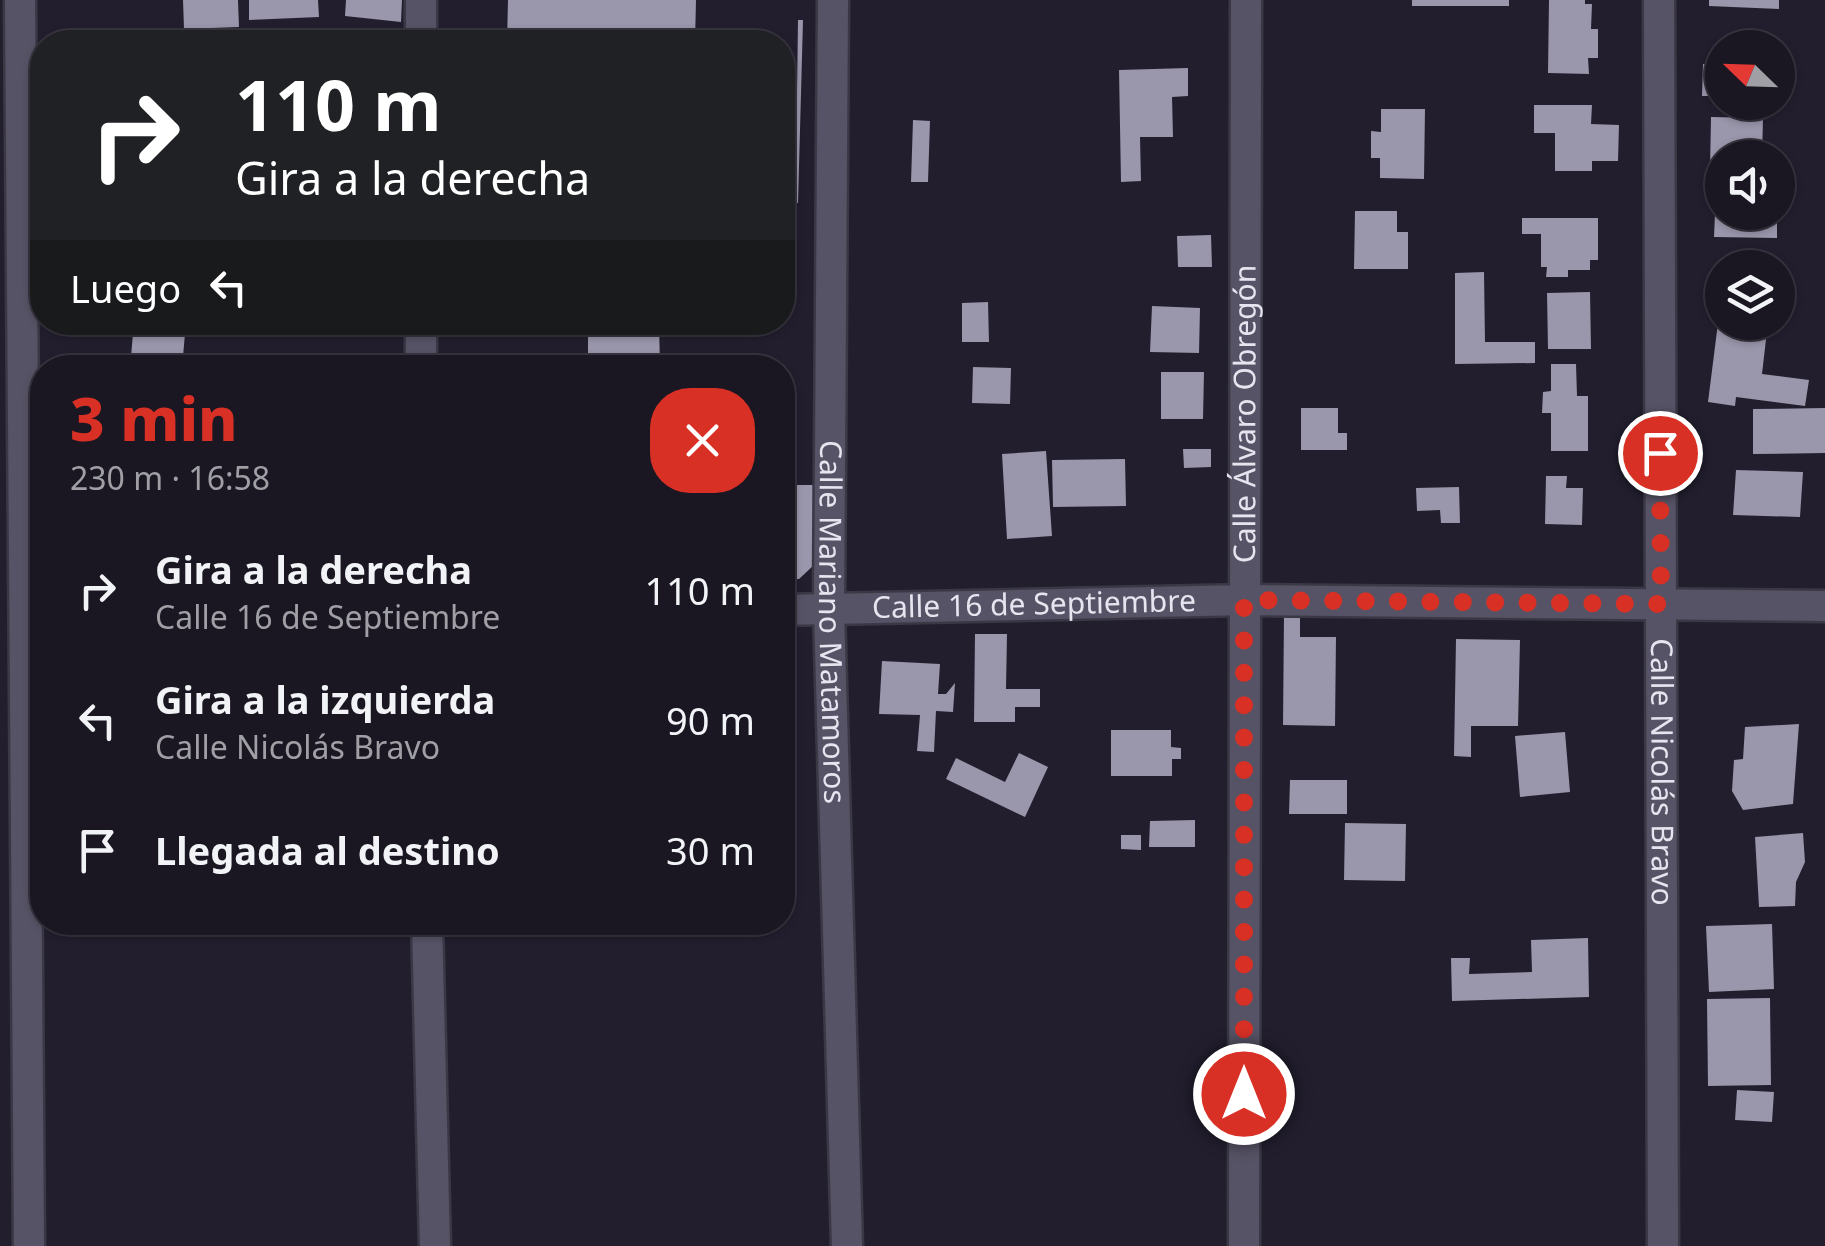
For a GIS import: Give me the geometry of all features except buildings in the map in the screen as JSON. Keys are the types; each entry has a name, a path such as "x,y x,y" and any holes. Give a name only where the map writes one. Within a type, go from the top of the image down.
{"street":[{"path":"20,0 29,1246"},
{"path":"421,0 421,30"},
{"name":"Calle Mariano Matamoros","path":"833,0 829,611 847,1246"},
{"name":"Calle Álvaro Obregón","path":"1244,1246 1246,0"},
{"name":"Calle Nicolás Bravo","path":"1660,0 1663,1246"},
{"name":"Calle 16 de Septiembre","path":"795,610 1244,600 1825,606"},
{"path":"428,935 435,1246"}],"route":[{"path":"1244,1094 1244,600 1661,604 1660,453"}]}
